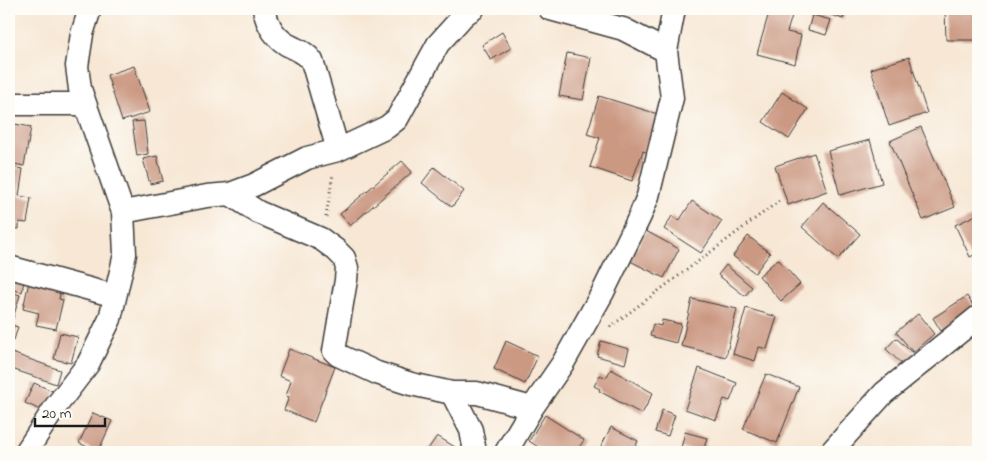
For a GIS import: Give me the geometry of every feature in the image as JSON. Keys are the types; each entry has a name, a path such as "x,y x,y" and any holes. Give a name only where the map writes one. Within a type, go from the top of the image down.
{"street":[{"path":"26,452 56,406 88,364 110,319 125,254 123,212 80,89 77,66 82,34 90,9"},
{"path":"264,9 266,20 278,39 303,52 312,61 338,150"},
{"path":"123,212 207,196 230,194 254,185 308,158 338,150 373,134 397,119 438,44 465,14 473,9"},
{"path":"550,9 623,29 666,51"},
{"path":"506,452 577,339 628,242 648,196 672,98 666,51 674,9"},
{"path":"9,104 85,104"},
{"path":"230,194 258,212 321,239 344,258 347,268 334,351 338,356 377,373 411,384 452,393 477,393 532,408"},
{"path":"9,267 116,296"},
{"path":"830,452 884,393 978,317"},
{"path":"452,393 471,430 476,452"}],"path":[{"path":"321,239 338,150"},
{"path":"577,339 599,332 620,321 647,298 778,201"}],"building":[{"path":"770,9 794,9 787,32 801,35 795,64 757,54"},
{"path":"812,9 846,9 843,19"},
{"path":"945,9 976,9 977,40 946,40"},
{"path":"812,15 831,20 826,35 808,30"},
{"path":"502,32 511,48 491,60 482,45"},
{"path":"567,53 591,58 583,100 559,96"},
{"path":"909,57 927,113 889,126 871,69"},
{"path":"134,66 150,112 122,121 107,75"},
{"path":"782,92 808,109 789,139 763,122"},
{"path":"599,96 661,115 648,153 643,151 632,181 590,167 600,138 587,134"},
{"path":"144,121 148,154 137,156 132,122"},
{"path":"9,123 31,127 24,166 9,163"},
{"path":"921,127 955,207 923,220 890,141"},
{"path":"870,140 882,183 840,195 828,151"},
{"path":"814,153 827,191 788,205 775,166"},
{"path":"157,156 163,181 150,184 143,159"},
{"path":"402,161 412,172 350,226 340,214"},
{"path":"9,167 23,169 19,196 31,198 27,223 19,222 19,229 9,228"},
{"path":"434,167 464,191 452,207 422,183"},
{"path":"692,201 722,221 701,253 664,229 672,216 679,221"},
{"path":"823,202 860,234 838,259 802,227"},
{"path":"976,215 978,220 978,253 970,257 955,225"},
{"path":"646,231 679,249 664,278 630,261"},
{"path":"748,236 770,253 755,273 733,256"},
{"path":"778,259 800,284 781,301 759,276"},
{"path":"726,265 752,287 745,296 718,275"},
{"path":"9,272 25,275 22,292 9,289"},
{"path":"30,277 62,284 59,299 63,300 56,329 36,325 39,313 23,309"},
{"path":"9,291 20,295 11,325 18,327 14,340 9,338"},
{"path":"967,296 975,309 941,331 933,318"},
{"path":"692,299 737,309 726,357 681,346"},
{"path":"746,308 777,317 767,349 759,347 755,361 733,354"},
{"path":"918,314 934,334 913,352 896,332"},
{"path":"662,320 681,324 676,343 650,336 653,324 661,326"},
{"path":"60,333 78,337 71,363 54,359"},
{"path":"896,338 916,356 906,368 886,349"},
{"path":"506,341 538,356 525,384 494,369"},
{"path":"601,341 629,349 625,364 597,356"},
{"path":"289,349 335,367 314,422 284,410 289,397 286,396 291,381 279,376"},
{"path":"9,352 60,370 56,384 9,368"},
{"path":"699,368 737,383 730,401 724,399 716,420 685,409"},
{"path":"611,369 653,393 642,414 599,391 600,389 594,386 600,375 606,378"},
{"path":"766,374 799,387 777,443 743,429"},
{"path":"34,383 55,392 45,412 25,403"},
{"path":"662,410 675,415 668,436 655,432"},
{"path":"93,413 112,421 98,452 79,443"},
{"path":"545,415 584,440 576,452 546,452 529,441"},
{"path":"611,427 638,441 633,452 598,452"},
{"path":"685,432 707,438 703,452 681,448"},
{"path":"437,436 463,452 426,452"}]}
